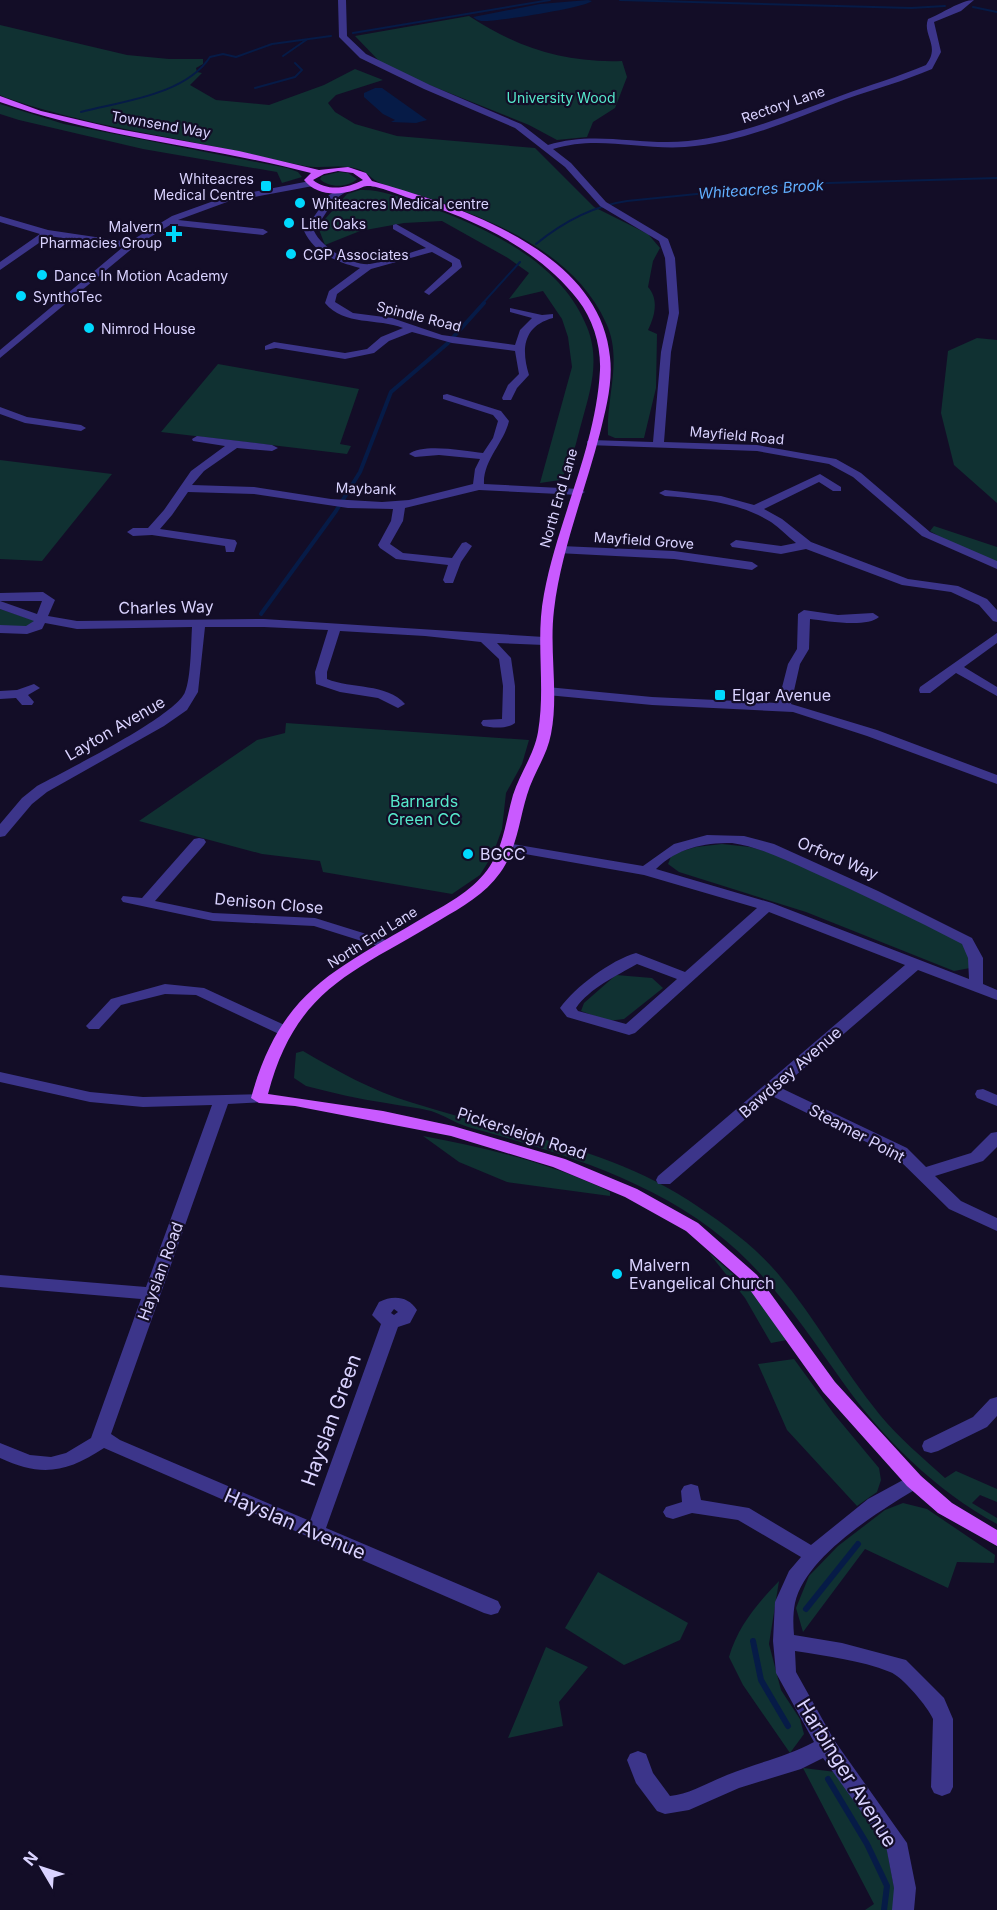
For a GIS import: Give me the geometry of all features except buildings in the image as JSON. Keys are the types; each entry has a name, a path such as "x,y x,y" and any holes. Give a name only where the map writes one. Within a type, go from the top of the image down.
{"main road":[{"name":"Townsend Way","path":"0,99 42,114 101,128 243,154 318,172 336,169 355,171 366,176 366,183 443,207 510,238 550,264 585,300 600,329 606,372 591,443"},
{"path":"318,172 308,180 310,184 331,193"},
{"path":"344,190 366,183"},
{"name":"North End Lane","path":"259,1098 267,1065 285,1031 308,1000 344,971 451,907 486,881 507,847 521,792 545,735 547,691 544,641 549,595 591,443"},
{"name":"Pickersleigh Road","path":"259,1098 295,1101 453,1131 559,1163 631,1193 692,1227 751,1279 829,1387 914,1481 945,1508 997,1539"}],"street":[{"path":"342,0 343,37 363,56 426,87 518,126 568,165 605,205 663,239 670,258 674,313 666,352 658,444"},
{"name":"Rectory Lane","path":"548,148 562,142 588,139 683,144 734,135 797,116 928,67 936,58 938,48 931,21 958,9 970,0"},
{"path":"539,142 562,142"},
{"path":"0,355 131,245 171,220 213,203 310,184"},
{"path":"344,190 331,193 310,228 311,236 322,248 368,267"},
{"path":"0,219 46,232 131,245"},
{"path":"171,220 173,223 263,232"},
{"path":"415,228 399,229 457,262 457,267 432,290 451,290"},
{"path":"0,267 46,232"},
{"name":"Spindle Road","path":"432,249 368,267 332,292 330,303 342,312 395,322 410,329 444,338 518,348"},
{"path":"507,398 512,387 524,375 519,362 518,348 524,329 544,316 514,310"},
{"path":"274,345 316,350 345,357 370,351 386,339 410,329"},
{"path":"447,397 461,404 497,413 504,421 500,437 485,456 477,478 479,487"},
{"path":"0,410 25,420 81,428"},
{"path":"197,439 272,448"},
{"name":"North End Lane","path":"591,443 658,444"},
{"path":"152,531 168,514 178,495 202,466 219,458 234,444"},
{"name":"Mayfield Road","path":"658,444 757,448 832,461 871,485 926,534 997,566"},
{"path":"415,454 437,448 485,456"},
{"path":"756,509 820,477 837,489"},
{"name":"Maybank","path":"186,488 264,492 343,503 399,505 479,487 579,492"},
{"path":"665,493 730,500 756,509 777,520 807,545 906,582 954,589 982,602 997,618"},
{"path":"399,505 398,523 388,534 384,545 400,556 455,562"},
{"path":"133,532 152,531 233,542"},
{"path":"736,544 781,550 807,545"},
{"path":"449,580 455,562 465,546"},
{"name":"Mayfield Grove","path":"561,550 674,555 728,568 752,566"},
{"path":"0,597 43,596 49,600 38,626 27,630 0,629"},
{"name":"Charles Way","path":"0,605 42,619 77,625 264,623 544,641"},
{"path":"784,707 794,664 803,649 804,614 838,619 873,617"},
{"name":"Layton Avenue","path":"2,828 27,801 42,789 159,723 182,707 192,692 199,624"},
{"path":"335,627 321,672 321,681 333,688 394,700 404,690"},
{"path":"925,690 997,637"},
{"path":"486,639 505,658 508,686 508,723 488,723"},
{"path":"957,668 997,692"},
{"path":"0,694 23,698 33,688"},
{"path":"547,691 652,701 794,708 872,733 997,780"},
{"name":"Orford Way","path":"646,871 665,852 690,842 720,838 756,842 877,894 968,941 975,951 978,964 975,987"},
{"path":"146,903 199,842"},
{"path":"507,847 646,871 767,906 997,995"},
{"name":"Denison Close","path":"128,899 213,917 315,922 387,945"},
{"path":"687,978 636,958 605,976 572,1002 568,1008 572,1014 629,1030 687,978 767,906"},
{"name":"Bawdsey Avenue","path":"664,1180 916,963"},
{"path":"94,1026 116,1002 165,988 199,992 285,1031"},
{"name":"Pickersleigh Road","path":"0,1077 90,1097 143,1102 259,1098"},
{"name":"Steamer Point","path":"771,1089 901,1152 925,1173 955,1205 997,1225"},
{"name":"Hayslan Road","path":"100,1439 222,1100"},
{"path":"925,1173 978,1157 997,1137"},
{"path":"0,1281 151,1294"},
{"name":"Hayslan Green","path":"315,1533 391,1322"},
{"path":"931,1446 980,1422 997,1404"},
{"path":"0,1450 25,1463 45,1465 66,1461 81,1454 100,1439"},
{"name":"Hayslan Avenue","path":"100,1439 491,1607"},
{"name":"Harbinger Avenue","path":"903,1910 905,1888 896,1843 827,1746 786,1673 783,1641 785,1602 796,1576 825,1544 874,1504 914,1481"},
{"path":"673,1512 691,1498 742,1513 814,1556"},
{"path":"783,1641 842,1651 899,1666 906,1672 937,1704 943,1719 942,1787"},
{"path":"638,1760 644,1778 665,1805 681,1804 734,1780 793,1763 827,1746"}],"green space":[{"name":"University Wood","path":"469,16 505,37 542,51 580,59 622,61 627,77 615,108 593,122 587,137 557,140 529,125 382,64 355,36"},
{"path":"0,25 127,55 203,59 203,64 196,68 197,72 202,73 190,85 216,100 269,105 324,85 355,69 383,80 336,95 328,103 335,112 355,124 397,136 535,148 594,207 648,234 660,248 653,261 648,287 655,302 648,330 657,334 656,388 644,438 615,438 608,435 614,364 611,337 606,323 592,298 574,277 553,258 529,242 451,206 376,181 357,169 293,164 81,119 4,97 0,95"},
{"path":"0,104 64,124 287,168 298,172 302,177 282,183 277,172 143,149 19,120 0,114"},
{"path":"339,172 348,173 357,179 349,184 338,186 320,179 322,176"},
{"path":"360,190 382,192 418,203 492,234 539,264 575,303 591,339 593,374 574,452 560,480 540,483 572,367 568,337 562,319 543,291 509,299 529,273 508,258 442,221 404,223 360,231 325,245 318,227 347,194"},
{"path":"977,338 997,340 997,503 954,465 941,413 948,351"},
{"path":"218,364 359,389 340,444 351,446 347,454 161,432"},
{"path":"0,460 112,474 42,561 0,559"},
{"path":"934,526 997,547 997,562 956,546 930,531"},
{"path":"0,609 36,621 32,626 0,627"},
{"name":"Barnards Green CC","path":"286,723 529,740 522,764 506,793 502,829 493,854 480,875 452,894 323,872 320,861 262,854 139,821 257,740 285,733"},
{"path":"722,844 750,847 778,855 964,942 970,959 970,968 954,971 806,912 679,872 668,864 672,854 696,847"},
{"path":"616,975 652,978 663,988 624,1019 608,1021 581,1011 584,1003"},
{"path":"303,1051 382,1092 445,1113 588,1153 622,1166 656,1182 700,1208 748,1244 779,1275 867,1398 911,1448 945,1478 956,1471 997,1489 997,1502 980,1495 972,1503 997,1518 997,1524 952,1495 893,1443 858,1402 798,1320 763,1277 720,1236 688,1213 619,1177 582,1162 463,1125 431,1111 356,1098 306,1086 294,1078 296,1053"},
{"path":"423,1136 495,1151 542,1165 610,1192 610,1196 507,1182 459,1162"},
{"path":"709,1253 757,1295 787,1340 771,1343 745,1298"},
{"path":"794,1359 834,1414 879,1468 881,1480 877,1492 857,1506 787,1430 758,1364"},
{"path":"903,1503 927,1509 995,1555 994,1563 957,1562 948,1588 865,1549 803,1632 796,1608 809,1576 838,1546 885,1510"},
{"path":"598,1572 688,1623 680,1640 624,1665 565,1628"},
{"path":"779,1581 769,1644 781,1690 800,1719 804,1734 790,1753 743,1685 729,1657 749,1616"},
{"path":"546,1647 588,1667 559,1702 563,1726 508,1738"},
{"path":"803,1768 836,1772 886,1845 897,1903 896,1910 865,1910 874,1904"}],"water":[{"path":"592,1 557,11 520,17 481,21 473,17 540,4"},
{"path":"375,88 382,88 427,120 416,123 391,122 395,120 383,114 364,97 364,93"}],"waterway":[{"path":"353,33 550,0"},
{"path":"620,0 911,8 945,6"},
{"path":"973,7 997,12"},
{"path":"81,112 134,100 169,88 199,70 210,57 223,54 236,57 272,44 331,36"},
{"path":"283,56 306,40"},
{"path":"255,88 295,77 302,70 295,63"},
{"name":"Whiteacres Brook","path":"536,244 578,216 614,203 627,201 795,184 997,178"},
{"path":"482,304 520,262"},
{"path":"261,614 336,511 360,472 391,392 448,343 484,303"},
{"path":"806,1609 858,1544"},
{"path":"753,1641 761,1680 788,1726"},
{"path":"828,1779 867,1844 887,1886 884,1910"}],"place":[{"name":"Whiteacres Medical Centre","path":"266,186"},
{"name":"Whiteacres Medical centre","path":"300,203"},
{"name":"Litle Oaks","path":"289,223"},
{"name":"Malvern Pharmacies Group","path":"174,234"},
{"name":"CGP Associates","path":"291,254"},
{"name":"Dance In Motion Academy","path":"42,275"},
{"name":"SynthoTec","path":"21,296"},
{"name":"Nimrod House","path":"89,328"},
{"name":"Elgar Avenue","path":"720,695"},
{"name":"BGCC","path":"468,854"},
{"name":"Malvern Evangelical Church","path":"617,1274"}]}
